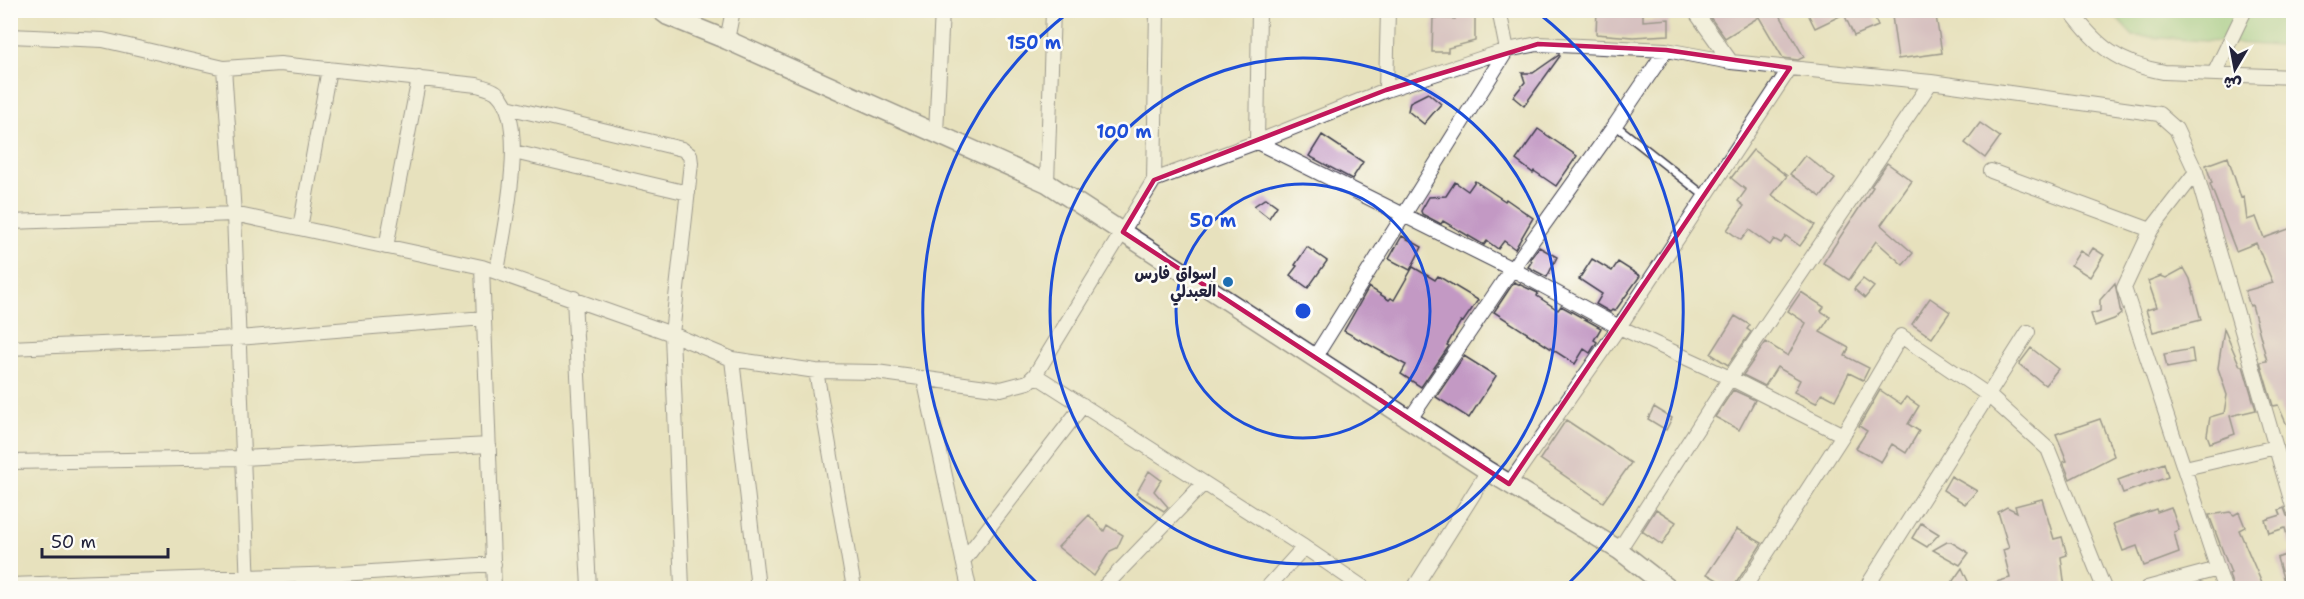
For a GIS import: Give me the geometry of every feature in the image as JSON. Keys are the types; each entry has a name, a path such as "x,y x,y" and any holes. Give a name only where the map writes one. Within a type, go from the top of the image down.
{"street":[{"path":"660,10 668,16 727,40 1047,183 1488,471 1618,550 1668,588"},
{"path":"727,40 733,10"},
{"path":"936,133 942,10"},
{"path":"1047,183 1053,10"},
{"path":"10,222 234,214 482,267 672,334 732,359 816,371 876,372 1001,389 1028,382 1035,375 1154,180 1157,10"},
{"path":"1257,142 1259,10"},
{"path":"1386,90 1388,10"},
{"path":"1315,357 1507,51 1499,10"},
{"path":"1694,10 1731,62"},
{"path":"2070,10 2090,36 2106,50 2123,61 2143,68 2164,72 2294,77"},
{"path":"2214,74 2245,10"},
{"path":"10,36 103,40 224,68 280,64 477,85 498,92 507,107 513,127 514,152 497,272"},
{"path":"1154,180 1257,142 1386,90 1507,51 1538,44 1666,50 1731,62 1931,82 2159,114 2176,129 2196,172 2294,510"},
{"path":"1410,419 1666,50"},
{"path":"224,68 234,214 248,583"},
{"path":"1509,484 1619,327 1790,68"},
{"path":"300,228 329,69"},
{"path":"386,247 419,78"},
{"path":"1618,550 1730,378 1931,82"},
{"path":"507,107 682,149 690,155 672,334 682,588"},
{"path":"1257,142 1512,269 1619,327 1730,378 1843,435"},
{"path":"514,152 687,193"},
{"path":"1991,171 2151,230"},
{"path":"2196,172 2151,230 2124,288 2224,588"},
{"path":"482,267 494,588"},
{"path":"574,298 589,588"},
{"path":"10,348 238,338 484,318"},
{"path":"1866,588 2028,332"},
{"path":"1744,588 1843,435 1901,336 1988,395 2048,449 2104,588"},
{"path":"732,359 758,588"},
{"path":"816,371 854,588"},
{"path":"1035,375 1304,547 1364,588"},
{"path":"924,378 969,588"},
{"path":"963,561 1083,405"},
{"path":"10,462 243,458 489,445"},
{"path":"2185,468 2276,447"},
{"path":"1414,588 1488,471"},
{"path":"1103,588 1204,483"},
{"path":"1267,588 1304,547"},
{"path":"10,585 248,583 494,564"},
{"path":"2147,588 2218,569"}],"lane":[{"path":"1615,125 1706,196"}],"highlighted area":[{"path":"1538,44 1666,50 1790,68 1509,484 1123,232 1154,180 1386,90"}],"green space":[{"path":"2110,11 2293,11 2293,47 2133,36"}],"building":[{"path":"1597,10 1643,10 1643,21 1669,19 1669,35 1633,37 1596,34"},
{"path":"1705,10 1777,10 1804,57 1798,60 1783,58 1759,17 1725,38"},
{"path":"1806,10 1871,10 1878,26 1854,36 1844,14 1815,28"},
{"path":"1935,10 1942,53 1898,59 1892,16"},
{"path":"1454,11 1475,11 1475,41 1448,48 1448,52 1432,52 1433,18 1455,19"},
{"path":"1559,55 1524,106 1513,97 1525,82 1522,73 1533,73"},
{"path":"1428,93 1441,104 1424,124 1408,111 1410,102"},
{"path":"1980,123 2000,137 1985,158 1965,143"},
{"path":"1538,129 1577,156 1556,186 1516,160"},
{"path":"1322,135 1363,162 1352,179 1309,156"},
{"path":"1753,150 1787,176 1772,195 1815,225 1800,246 1786,236 1781,243 1774,239 1770,245 1749,230 1741,240 1727,230 1744,206 1738,201 1746,190 1731,178"},
{"path":"1805,155 1835,179 1821,197 1790,174"},
{"path":"2228,157 2241,198 2244,197 2247,220 2256,217 2264,238 2294,227 2294,255 2288,257 2294,277 2294,441 2278,405 2273,406 2260,362 2267,361 2252,305 2250,306 2245,291 2273,283 2256,243 2236,251 2210,184 2212,183 2206,165"},
{"path":"1887,163 1912,181 1881,225 1913,253 1903,265 1876,241 1849,280 1823,263"},
{"path":"1475,181 1533,218 1515,249 1504,241 1498,249 1487,241 1484,245 1443,221 1441,224 1422,214 1421,211 1429,197 1446,196 1455,182 1468,191"},
{"path":"1266,198 1277,206 1269,218 1254,206"},
{"path":"1402,236 1422,247 1410,270 1389,259"},
{"path":"1307,247 1327,261 1308,288 1290,275"},
{"path":"1539,247 1557,257 1547,277 1528,267 1532,261 1530,259"},
{"path":"2093,248 2104,255 2090,277 2071,265 2080,251 2088,256"},
{"path":"1592,259 1612,271 1618,262 1640,276 1615,311 1610,312 1596,304 1602,294 1579,279"},
{"path":"1413,267 1435,280 1438,276 1478,300 1463,322 1461,321 1447,345 1449,346 1421,387 1401,374 1406,365 1344,331 1369,287 1389,300 1391,298 1394,300"},
{"path":"2184,268 2190,279 2201,320 2153,332 2146,310 2157,307 2148,281 2161,276 2166,278"},
{"path":"1863,279 1874,287 1865,298 1854,289"},
{"path":"1514,282 1538,293 1537,296 1558,310 1561,306 1601,328 1594,340 1597,342 1590,353 1584,349 1575,364 1494,312"},
{"path":"2115,283 2121,314 2095,326 2091,314 2100,311 2100,300"},
{"path":"1801,292 1824,307 1821,311 1830,317 1820,332 1849,348 1845,356 1869,368 1863,380 1849,373 1835,400 1822,393 1816,403 1794,392 1800,380 1777,367 1765,386 1743,375 1766,342 1788,356 1806,323 1788,311"},
{"path":"1930,298 1950,312 1932,338 1912,324"},
{"path":"1735,316 1750,325 1747,329 1751,332 1728,365 1711,354"},
{"path":"2224,329 2240,366 2243,366 2256,410 2230,416 2235,434 2210,443 2207,435 2210,417 2224,413 2227,395 2218,368"},
{"path":"2031,348 2058,369 2045,385 2019,364"},
{"path":"2192,349 2194,363 2167,368 2164,354"},
{"path":"1464,356 1496,376 1469,418 1436,397"},
{"path":"1733,390 1755,400 1739,430 1715,417"},
{"path":"1880,390 1901,404 1906,397 1919,406 1908,424 1919,431 1906,453 1892,444 1881,462 1856,448 1867,431 1859,426"},
{"path":"1654,407 1672,418 1666,430 1648,419"},
{"path":"2100,419 2114,456 2070,479 2063,462 2067,461 2056,434"},
{"path":"1566,420 1631,463 1603,502 1540,459"},
{"path":"2164,463 2168,477 2123,493 2118,480"},
{"path":"1149,471 1161,480 1154,491 1168,507 1164,511 1136,494"},
{"path":"1951,476 1977,491 1965,504 1943,490"},
{"path":"2042,499 2054,539 2062,537 2067,555 2061,557 2065,588 1986,588 1986,585 2010,578 2003,550 2009,548 1998,512 2007,507 2017,512 2015,506"},
{"path":"2171,507 2179,530 2174,532 2179,553 2144,566 2137,546 2123,551 2113,524 2156,509 2157,512"},
{"path":"2284,508 2287,516 2294,519 2294,545 2290,546 2285,528 2269,533 2265,520 2281,515 2279,510"},
{"path":"1656,509 1676,522 1662,545 1642,531"},
{"path":"2230,512 2234,515 2239,512 2245,527 2239,530 2264,588 2233,588 2229,574 2231,573 2209,515"},
{"path":"1089,515 1104,531 1107,525 1123,535 1117,548 1110,551 1094,576 1058,547"},
{"path":"1921,523 1939,534 1927,547 1912,538"},
{"path":"1737,529 1762,543 1731,588 1707,574"},
{"path":"1947,542 1969,553 1960,565 1933,550"},
{"path":"2294,552 2294,588 2286,588 2277,558"},
{"path":"1962,568 1971,588 1948,588"}],"place":[{"name":"اسواق فارس العبدلي","path":"1228,282"}]}
